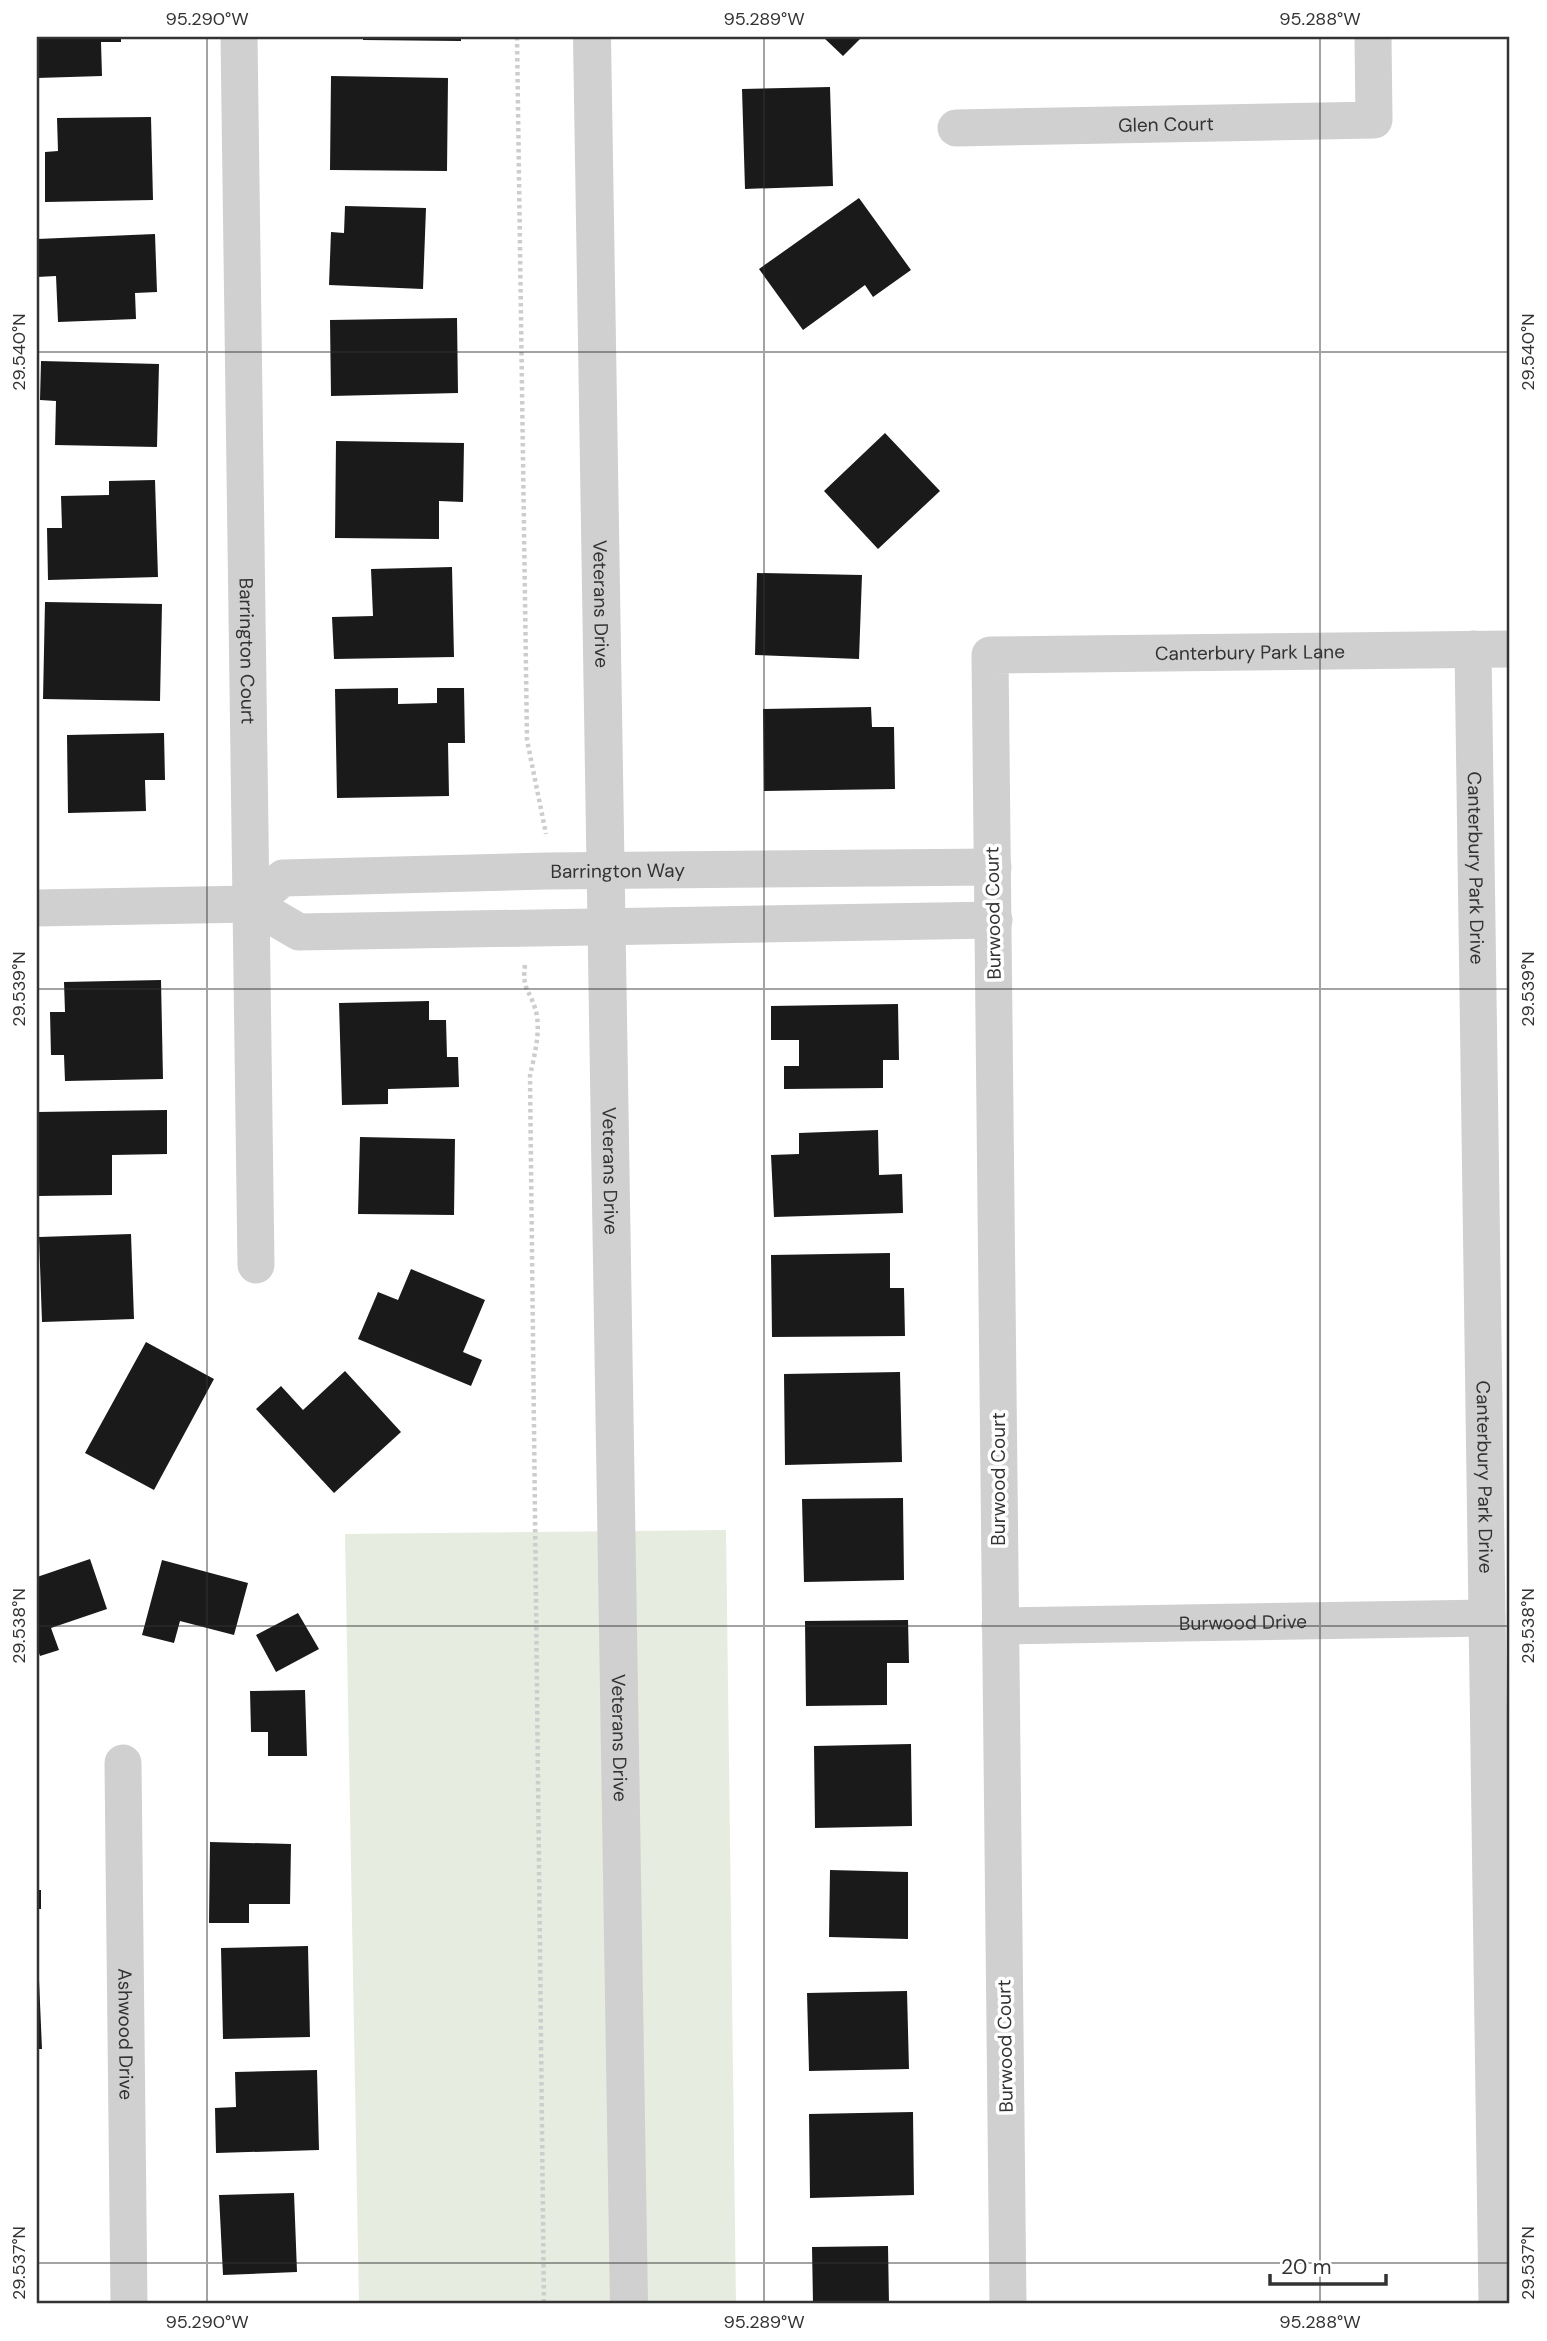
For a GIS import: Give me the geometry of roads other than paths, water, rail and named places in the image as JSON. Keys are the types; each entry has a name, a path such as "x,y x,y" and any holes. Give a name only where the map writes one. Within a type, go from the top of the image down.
{"street":[{"name":"Barrington Court","path":"239,37 256,1265"},
{"name":"Veterans Drive","path":"592,37 629,2304"},
{"name":"Glen Court","path":"956,128 1374,120 1373,37"},
{"name":"Canterbury Park Drive","path":"1473,649 1487,1618 1500,1869 1497,2304"},
{"name":"Canterbury Park Lane","path":"990,655 1510,649"},
{"name":"Burwood Court","path":"990,655 1008,2304"},
{"path":"251,904 314,858 432,856 498,874"},
{"name":"Barrington Way","path":"284,878 546,871 993,867"},
{"path":"386,877 388,929"},
{"path":"37,908 251,904 299,932 993,920"},
{"name":"Burwood Drive","path":"1000,1626 1487,1618"},
{"name":"Ashwood Drive","path":"122,1763 129,2304"}]}
